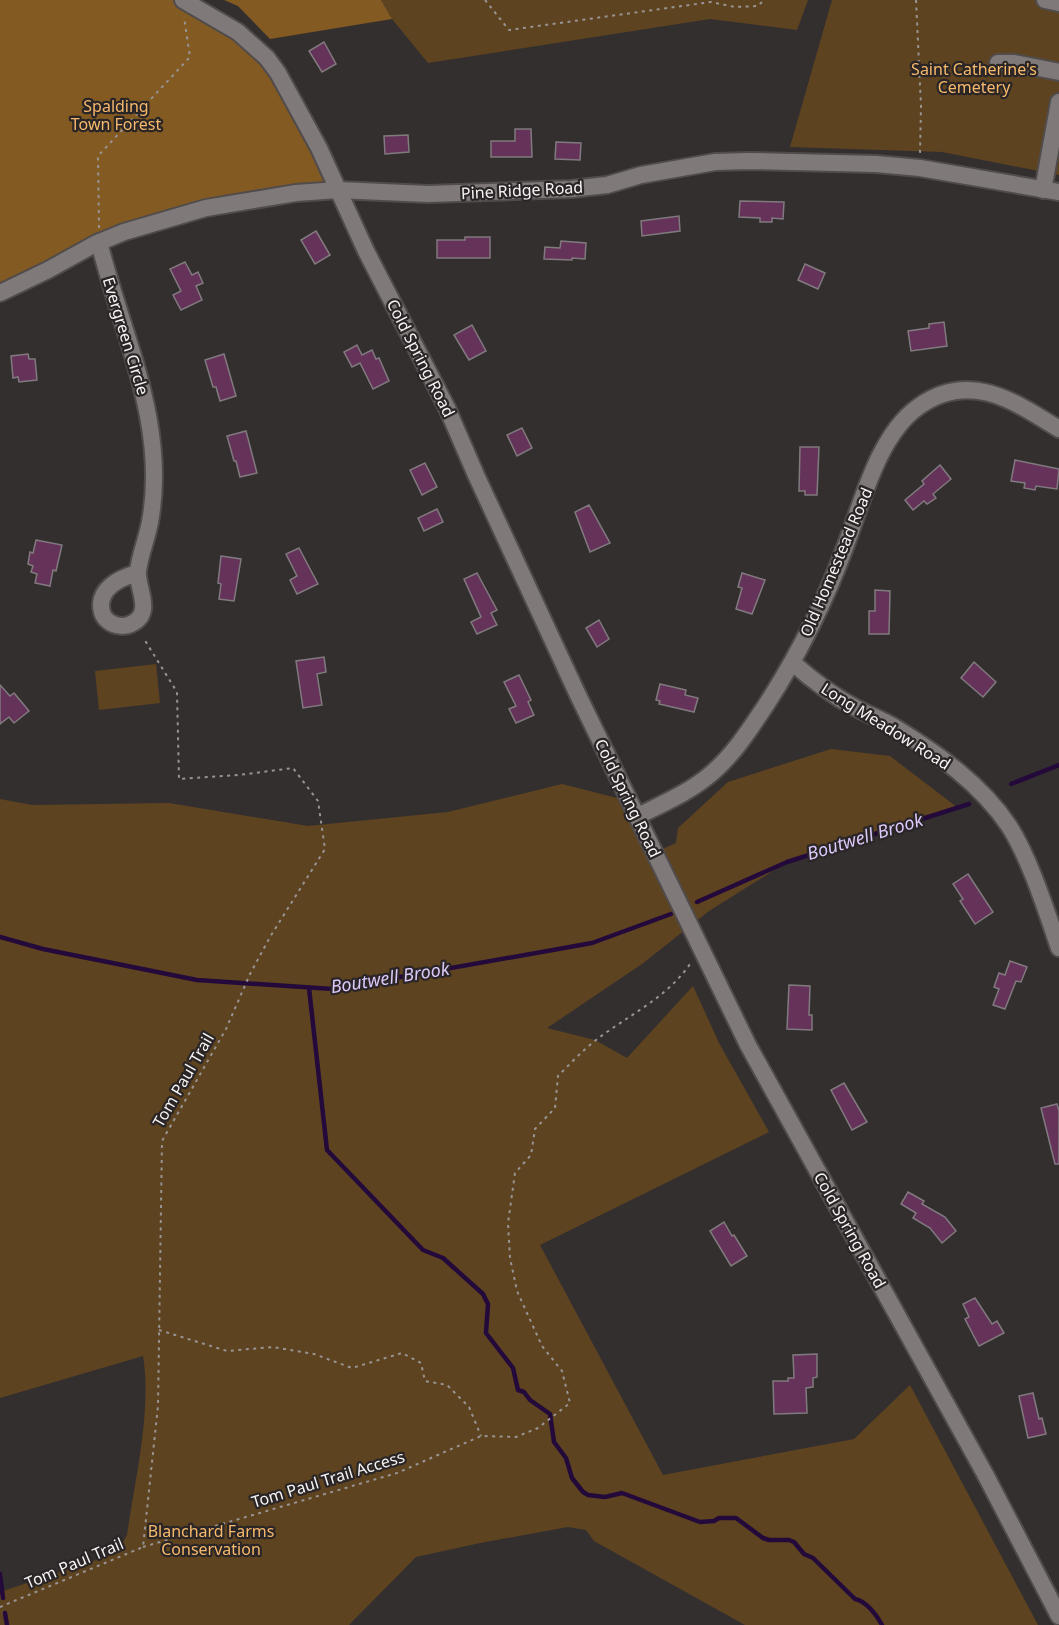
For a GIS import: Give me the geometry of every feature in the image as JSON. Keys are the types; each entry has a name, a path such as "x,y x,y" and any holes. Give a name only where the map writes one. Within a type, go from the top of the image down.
{"street":[{"path":"1045,0 1059,3"},
{"name":"Cold Spring Road","path":"183,6 238,32 267,58 278,73 319,148 366,250 447,408 573,684 748,1045 979,1464 1059,1616"},
{"path":"998,63 1014,63 1059,72"},
{"path":"1051,191 1059,102"},
{"name":"Pine Ridge Road","path":"0,293 99,243 144,225 206,208 296,193 338,190 428,194 571,189 607,185 641,175 726,162 876,164 993,179 1051,191"},
{"name":"Evergreen Circle","path":"99,243 110,286 133,349 153,449 153,503 137,573"},
{"name":"Old Homestead Road","path":"638,816 688,791 712,773 751,728 793,663 826,593 867,487 888,440 917,407 953,391 969,389 984,391 1019,404 1059,429"},
{"name":"Long Meadow Road","path":"793,663 825,689 854,707 895,727 953,766 993,806 1009,827 1028,865 1059,948"}],"path":[{"path":"485,0 510,30 711,2 735,7 758,6 764,0"},
{"path":"916,0 921,106 920,168"},
{"path":"99,243 98,156 190,57 183,6"},
{"name":"Tom Paul Trail","path":"0,1607 143,1547 158,1406 162,1141 226,1029 250,974 270,937 325,849 318,801 293,768 239,775 178,778 177,692 144,639"},
{"name":"Tom Paul Trail Access","path":"143,1547 398,1473 481,1436 516,1437 538,1428 570,1403 562,1371 542,1347 517,1291 510,1258 508,1222 515,1173 531,1155 535,1129 555,1108 558,1076 595,1040 626,1021 680,979 700,949"},
{"path":"159,1330 227,1351 273,1347 314,1354 352,1368 402,1353 421,1363 425,1381 447,1385 470,1407 481,1436"}],"green space":[{"name":"Spalding Town Forest","path":"0,0 196,0 278,73 338,190 125,232 0,293"},
{"path":"224,0 381,0 392,19 270,39 238,6"},
{"path":"381,0 808,0 797,30 710,19 428,63 392,19"},
{"name":"Saint Catherine's Cemetery","path":"832,0 1059,0 1059,175 942,152 790,147"},
{"path":"156,664 160,703 99,710 95,671"},
{"name":"Blanchard Farms Conservation","path":"831,749 890,756 958,808 787,862 709,911 642,964 547,1028 595,1040 627,1058 693,986 719,1043 769,1132 540,1245 663,1475 854,1439 910,1385 1038,1625 745,1625 594,1541 586,1530 568,1527 416,1557 349,1625 0,1625 0,1592 118,1551 127,1535 141,1445 145,1377 143,1356 0,1398 0,799 32,805 169,803 308,826 448,812 562,784 617,798 646,856 676,843 678,828 728,782"}],"building":[{"path":"324,42 336,64 322,72 309,51"},
{"path":"515,129 531,129 532,157 491,157 491,141 515,141"},
{"path":"408,135 409,152 385,154 384,136"},
{"path":"556,142 581,143 580,160 555,159"},
{"path":"740,201 784,202 783,219 772,218 772,222 760,222 760,218 739,217"},
{"path":"679,216 680,231 642,236 641,221"},
{"path":"316,231 330,255 315,264 301,240"},
{"path":"465,237 490,237 490,258 437,258 437,240 465,240"},
{"path":"561,241 586,243 585,259 544,259 545,247 560,248"},
{"path":"185,262 192,275 198,272 203,283 196,286 202,300 181,310 173,295 181,291 170,269"},
{"path":"805,264 825,273 818,289 798,280"},
{"path":"944,322 947,346 911,351 908,331 929,328 929,324"},
{"path":"472,325 486,351 469,360 454,335"},
{"path":"357,345 362,355 372,350 376,359 379,358 389,381 373,389 360,363 352,367 344,352"},
{"path":"28,354 29,359 35,359 37,380 19,382 18,377 13,378 11,356"},
{"path":"224,354 236,396 220,401 205,360"},
{"path":"522,428 532,448 517,456 507,435"},
{"path":"246,431 257,473 240,477 227,436"},
{"path":"800,447 819,447 817,495 805,495 805,491 799,491"},
{"path":"1015,460 1059,469 1057,489 1036,486 1035,490 1024,488 1025,483 1011,481"},
{"path":"425,463 437,487 422,495 410,470"},
{"path":"940,465 951,479 933,494 936,498 927,504 924,501 913,510 905,500 924,484 922,481"},
{"path":"589,505 610,543 590,552 575,512"},
{"path":"437,509 443,522 424,531 418,518"},
{"path":"36,540 62,545 50,586 35,583 37,574 31,572 33,566 28,564 30,552 33,553"},
{"path":"299,548 318,584 297,594 290,580 297,576 286,554"},
{"path":"221,556 241,559 234,601 219,599"},
{"path":"477,573 497,610 491,613 497,625 477,634 471,622 481,617 464,579"},
{"path":"742,573 765,580 752,614 736,609 742,588 738,587"},
{"path":"875,590 890,591 889,634 869,634 869,611 875,611"},
{"path":"599,620 609,639 597,647 586,628"},
{"path":"324,657 326,672 317,674 322,705 303,708 296,661"},
{"path":"974,662 996,682 983,697 961,678"},
{"path":"519,675 531,700 528,702 534,715 516,723 509,709 516,706 504,682"},
{"path":"660,684 686,690 685,695 698,698 694,712 659,704 660,701 656,700"},
{"path":"0,685 10,696 14,693 29,711 14,723 9,717 0,724"},
{"path":"968,874 993,912 975,924 960,901 963,899 953,884"},
{"path":"1010,961 1027,967 1021,982 1016,981 1005,1009 993,1005 999,989 994,987 999,973 1005,975"},
{"path":"789,985 810,986 809,1015 812,1015 812,1030 787,1029"},
{"path":"844,1083 867,1122 852,1130 831,1090"},
{"path":"1057,1104 1059,1164 1055,1164 1041,1108"},
{"path":"908,1192 924,1201 922,1204 945,1217 956,1231 942,1243 930,1228 913,1218 916,1213 901,1204"},
{"path":"724,1222 747,1256 731,1266 710,1231"},
{"path":"975,1298 992,1324 997,1321 1004,1333 979,1346 965,1319 969,1317 963,1304"},
{"path":"817,1354 817,1377 813,1378 813,1387 806,1388 807,1413 774,1414 773,1381 788,1381 788,1378 794,1378 793,1355"},
{"path":"1033,1393 1039,1419 1042,1418 1046,1434 1028,1438 1019,1396"}],"waterway":[{"name":"Boutwell Brook","path":"1011,784 1059,765"},
{"name":"Boutwell Brook","path":"697,902 787,862 969,804"},
{"name":"Boutwell Brook","path":"0,937 43,949 197,980 333,989 592,943 671,914"},
{"path":"309,988 327,1150 423,1250 443,1258 483,1294 488,1304 486,1333 513,1368 518,1390 524,1392 530,1400 550,1414 554,1442 566,1458 572,1478 583,1492 588,1495 605,1497 622,1493 700,1522 714,1521 719,1518 736,1518 763,1538 794,1542 804,1554 813,1558 855,1599 867,1605 882,1625"},
{"path":"0,1574 3,1598"},
{"path":"5,1613 7,1625"}]}
